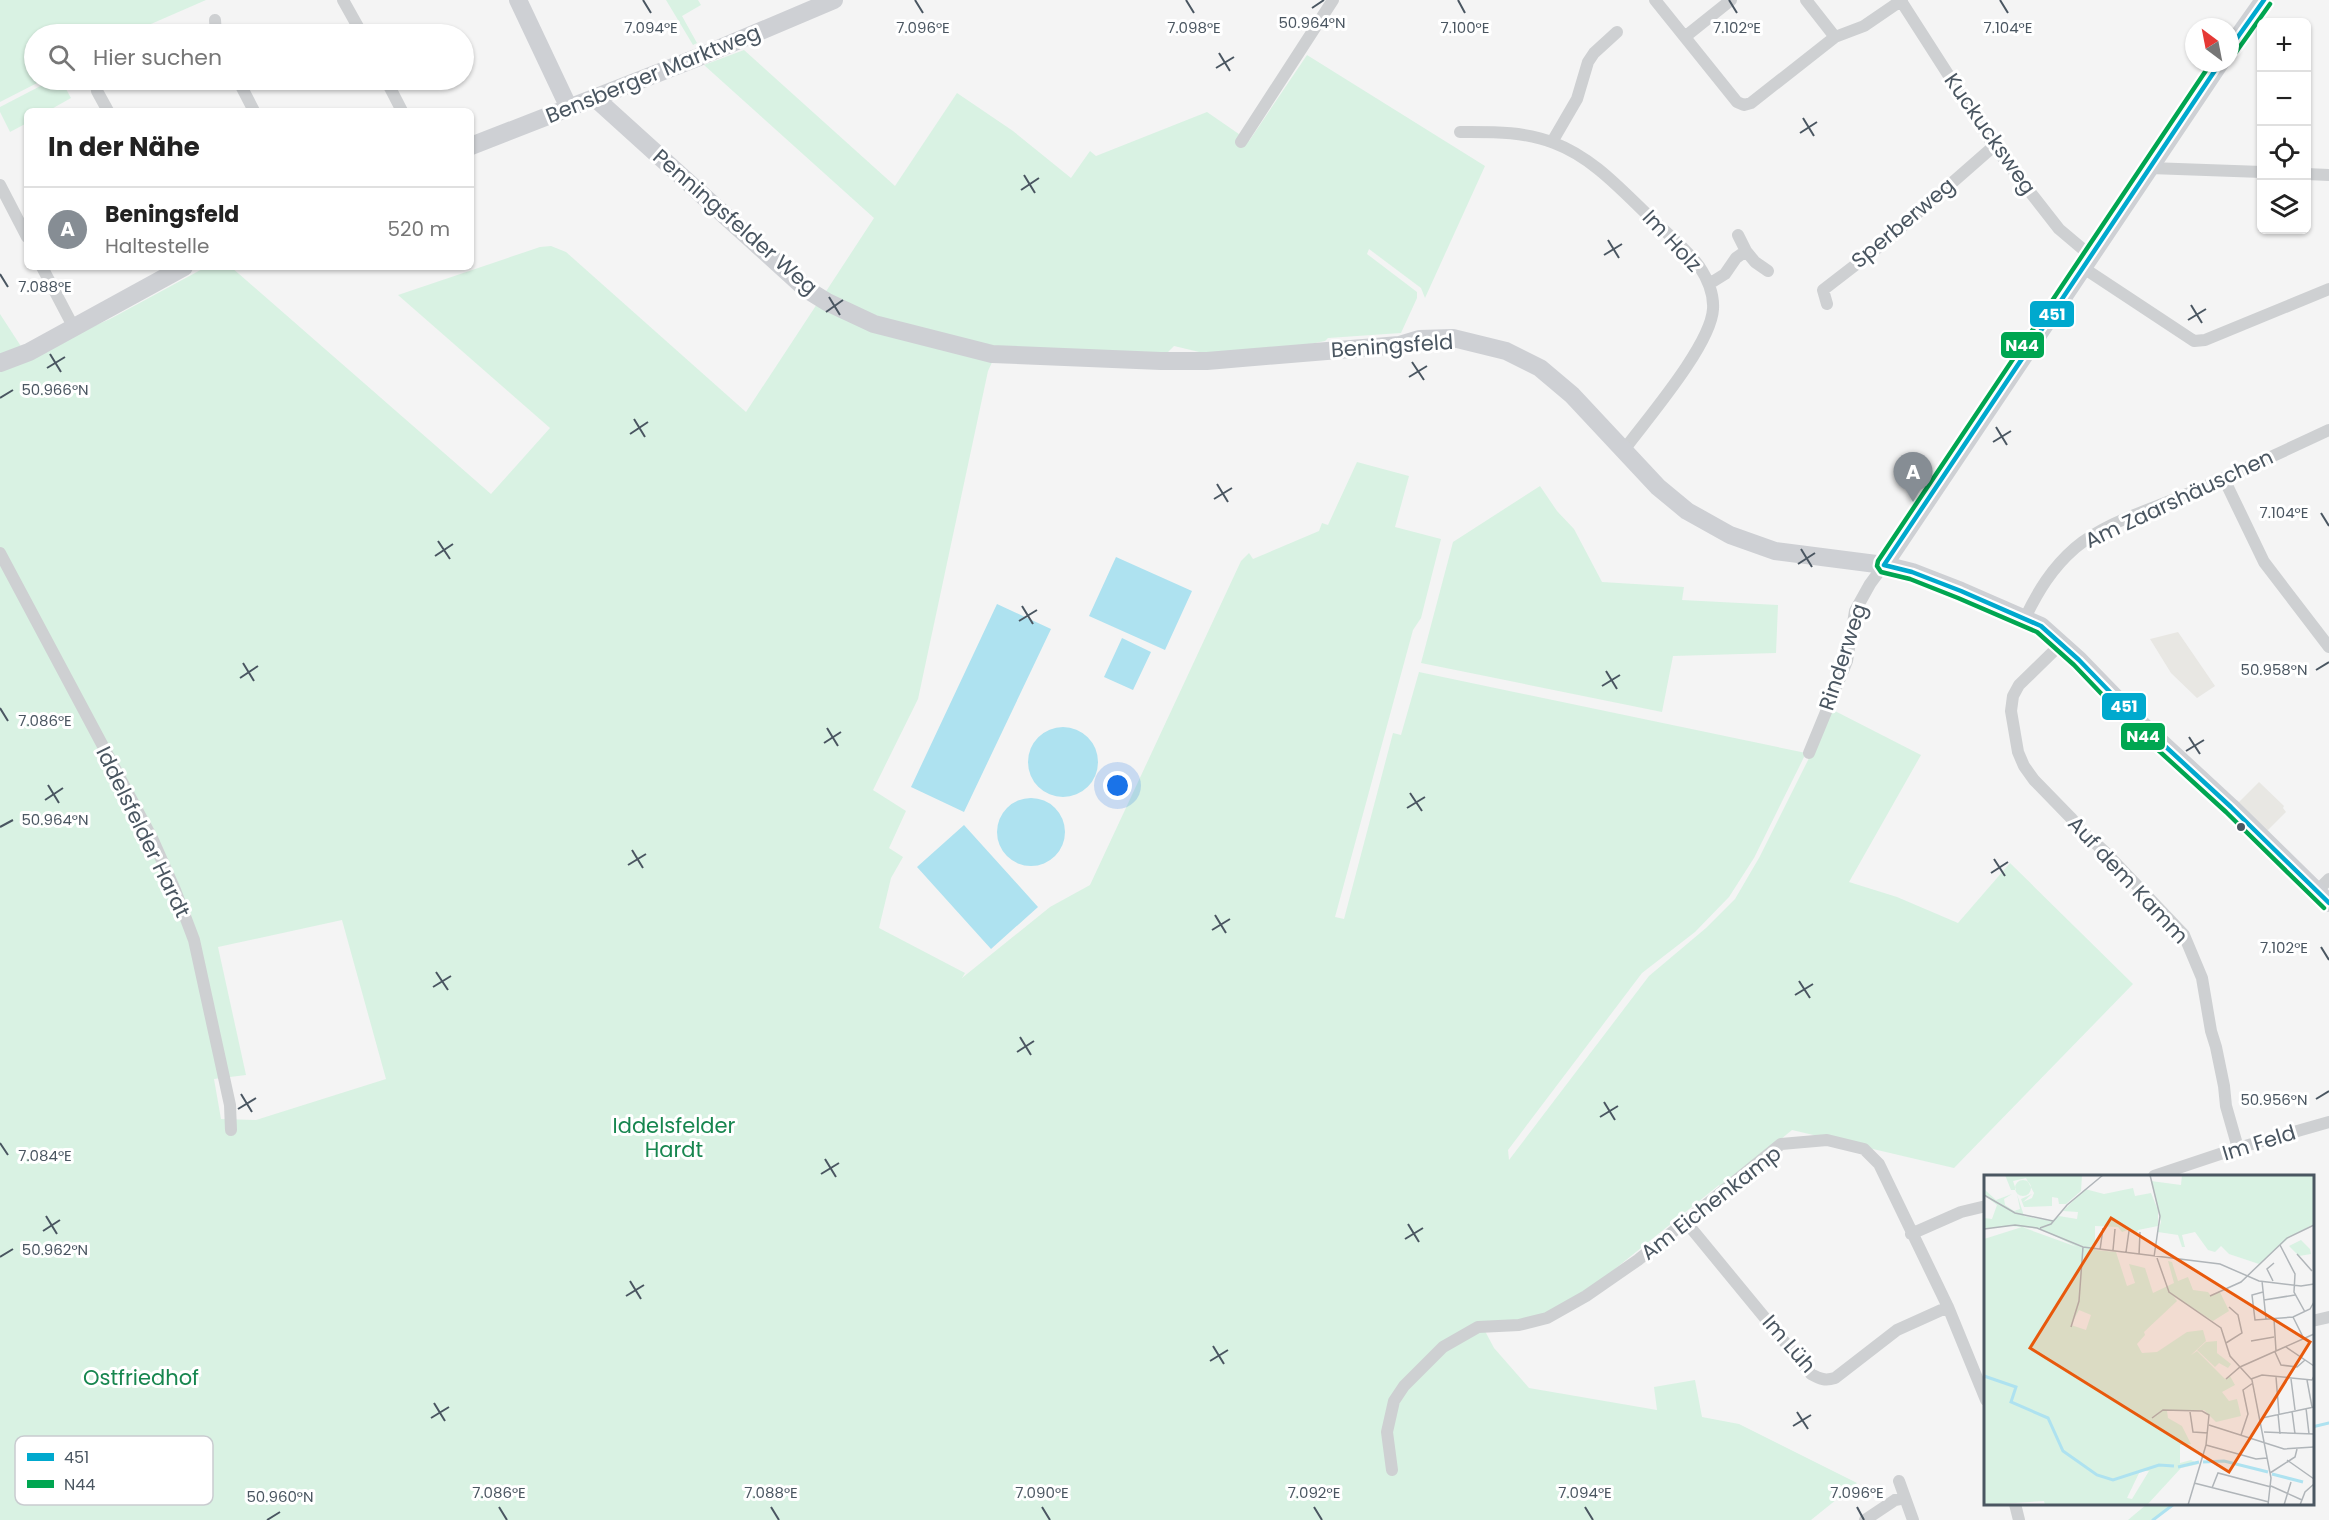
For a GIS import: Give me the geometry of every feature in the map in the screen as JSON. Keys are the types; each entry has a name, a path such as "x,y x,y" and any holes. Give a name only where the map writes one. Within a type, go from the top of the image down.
{"street":[{"path":"344,0 357,24"},
{"path":"518,0 569,108"},
{"name":"Bensberger Marktweg","path":"474,145 699,57 834,0"},
{"path":"1241,142 1333,0"},
{"path":"1655,0 1737,102 1744,105 1751,103 1835,37 1864,26 1902,0"},
{"path":"1686,36 1731,0"},
{"path":"1806,0 1835,37"},
{"name":"Kuckucksweg","path":"1902,0 1994,146 2087,262 2194,341 2205,340 2329,289"},
{"path":"2239,33 2257,2"},
{"path":"215,20 215,24"},
{"path":"1552,142 1577,99 1588,62 1594,53 1617,32"},
{"path":"1884,565 2214,72"},
{"path":"97,90 106,108"},
{"path":"243,90 252,108"},
{"path":"391,90 400,108"},
{"name":"Penningsfelder Weg","path":"595,98 806,289 827,302 874,324 992,354 1207,361"},
{"name":"Im Holz","path":"1460,132 1509,132 1552,142 1573,152 1623,190 1690,256 1709,284 1713,299 1711,321 1694,356 1624,450"},
{"name":"Sperberweg","path":"1827,304 1823,290 1880,246 1994,146"},
{"path":"2150,168 2257,172"},
{"path":"2311,174 2329,175"},
{"path":"0,185 24,231"},
{"path":"1738,235 1755,262 1768,271"},
{"path":"1709,284 1725,274 1736,258 1746,250"},
{"path":"44,270 74,328"},
{"path":"0,363 26,353 179,270"},
{"name":"Beningsfeld","path":"1207,361 1399,345 1419,339 1453,338 1506,351 1540,368 1572,395 1658,487 1687,511 1730,535 1775,551 1884,565 1912,572 2041,626 2140,723 2325,891"},
{"name":"Am Zaarshäuschen","path":"2025,618 2040,588 2058,564 2076,547 2101,531 2224,479 2329,430"},
{"path":"2224,479 2264,562 2329,647"},
{"name":"Iddelsfelder Hardt","path":"0,553 152,838 175,890 194,940 230,1105 231,1130"},
{"name":"Rinderweg","path":"1809,753 1847,660 1855,611 1884,565"},
{"name":"Auf dem Kamm","path":"2061,644 2019,685 2013,696 2011,711 2018,752 2034,780 2080,830 2106,853 2184,934 2202,978 2226,1106 2238,1148"},
{"name":"Im Feld","path":"2157,1175 2238,1148 2329,1122"},
{"name":"Am Eichenkamp","path":"1392,1470 1388,1432 1394,1401 1404,1386 1443,1347 1478,1327 1519,1325 1547,1318 1623,1271 1781,1144 1827,1140 1864,1149 1879,1164 1948,1308 1984,1395"},
{"path":"1911,1234 1961,1212 1984,1206"},
{"name":"Im Lüh","path":"1686,1222 1811,1374 1826,1380 1835,1378 1897,1330 1948,1308"},
{"path":"2314,1321 2329,1317"},
{"path":"1899,1481 1913,1520"},
{"path":"1865,1520 1895,1500 1905,1498"},
{"path":"2015,1505 2019,1520"}],"shaded area":[{"path":"2178,632 2215,686 2197,698 2171,673 2150,639"},
{"path":"2259,782 2284,806 2286,812 2267,831 2238,803"}],"green space":[{"path":"0,0 206,0 151,24 24,24 24,90 0,102"},
{"path":"666,0 698,0 701,5 682,16 697,43 693,45"},
{"path":"744,50 895,186 957,93 1013,131 1071,178 1090,151 1096,156 1207,112 1249,141 1307,55 1485,166 1425,298 1421,288 1369,249 1367,254 1417,292 1417,298 1401,333 1328,338 1325,341 1281,350 1212,355 1174,346 1164,356 1000,349 927,334 823,296 874,218 704,65"},
{"path":"33,90 67,90 71,98 53,108 24,108 24,125 10,132 0,112 0,107"},
{"name":"Iddelsfelder Hardt","path":"551,246 566,252 746,412 817,304 995,356 988,371 918,699 873,790 906,811 889,848 903,857 891,878 879,928 965,973 962,978 1050,907 1090,885 1241,561 1249,553 1253,559 1319,531 1322,523 1328,525 1357,462 1409,476 1395,527 1441,539 1421,618 1413,630 1335,917 1344,919 1393,733 1401,735 1419,672 1806,753 1754,858 1729,897 1695,932 1642,973 1508,1150 1509,1160 1649,976 1706,928 1735,899 1759,858 1833,710 1921,755 1849,882 1897,897 1958,923 2010,863 2133,984 1954,1168 1792,1130 1721,1188 1719,1185 1574,1302 1533,1319 1485,1331 1494,1348 1529,1388 1657,1410 1654,1387 1695,1380 1702,1417 1739,1424 1857,1483 1811,1520 0,1520 0,366 110,319 200,270 234,270 491,494 550,428 398,295 540,247","holes":["342,920 386,1079 256,1120 221,1119 214,1079 246,1075 218,947"]},
{"path":"0,314 24,351 0,357"},
{"path":"1540,486 1557,511 1574,529 1602,582 1684,587 1682,600 1778,605 1776,653 1673,656 1662,712 1421,663 1453,542"},
{"path":"2146,1505 2173,1505 2153,1520 2128,1520"}],"water":[{"path":"1116,557 1192,591 1165,650 1089,616"},
{"path":"997,604 1051,629 964,812 911,787"},
{"path":"1122,638 1151,652 1133,690 1104,677"},
{"path":"1063,727 1082,733 1092,743 1098,762 1092,781 1082,791 1063,797 1044,791 1034,781 1028,762 1034,743 1044,733"},
{"path":"1031,798 1044,801 1055,808 1062,819 1065,832 1062,845 1055,856 1044,863 1031,866 1018,863 1007,856 1000,845 997,832 1000,819 1007,808 1018,801"},
{"path":"964,825 1038,907 991,949 917,867"}],"waterway":[{"path":"2314,1427 2329,1423"},
{"path":"2153,1520 2173,1505"}],"transit line":[{"name":"451","path":"2239,35 2264,0"},
{"name":"N44","path":"2239,48 2270,4"},
{"name":"N44","path":"2205,72 1878,561 1877,566 1881,572 1910,579 2037,632 2074,665 2135,729 2226,812 2324,908"},
{"name":"451","path":"1884,565 2214,72"},
{"name":"451","path":"1884,565 1912,572 1961,591 2041,626 2079,660 2140,723 2231,807 2329,903"}],"place":[{"name":"Beningsfeld","path":"1913,502"}],"park label":[{"name":"Ostfriedhof","path":"141,1378"}]}
